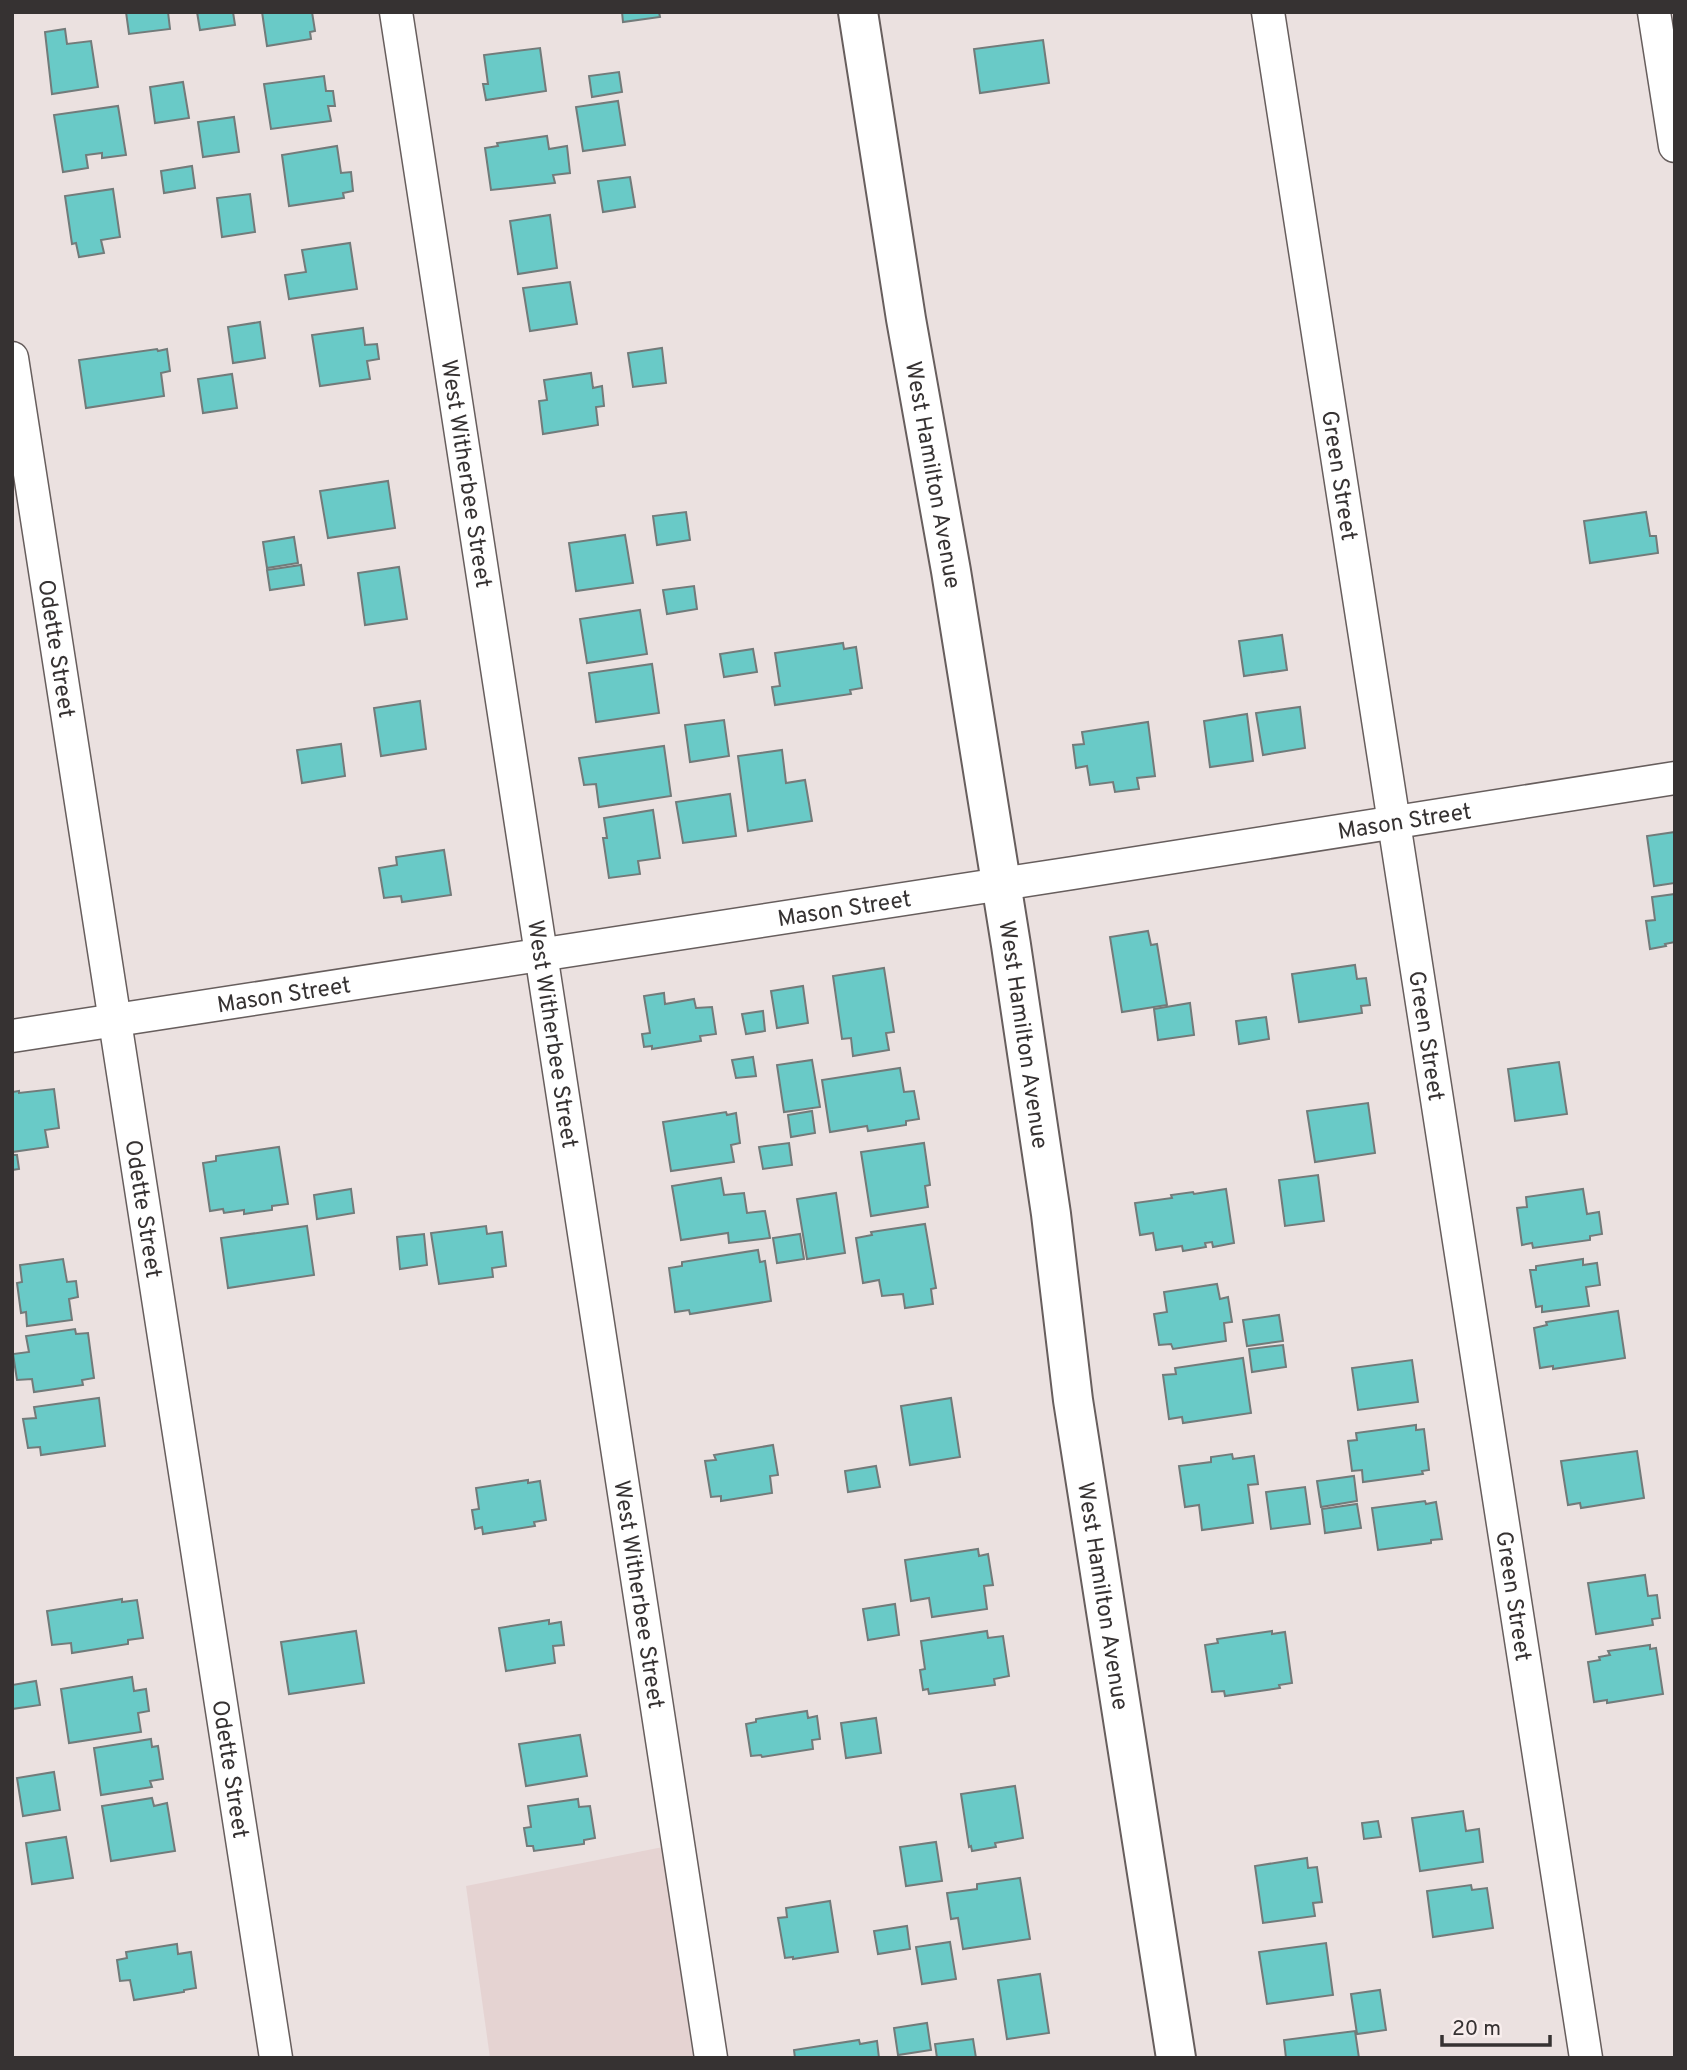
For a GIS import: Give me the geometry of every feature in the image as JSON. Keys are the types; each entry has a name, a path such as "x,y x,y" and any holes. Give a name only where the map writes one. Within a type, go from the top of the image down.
{"street":[{"name":"West Witherbee Street","path":"396,12 711,2058"},
{"name":"West Hamilton Avenue","path":"858,12 906,319 951,570 1001,883 1043,1158 1073,1400 1175,2058"},
{"name":"Green Street","path":"1268,12 1586,2058"},
{"path":"1654,12 1675,146"},
{"name":"Odette Street","path":"12,358 276,2058"},
{"name":"Mason Street","path":"12,1036 1675,778"}],"shaded area":[{"path":"663,1847 693,2058 490,2058 466,1886"}],"building":[{"path":"126,12 168,12 170,29 129,34"},
{"path":"197,12 233,12 235,25 200,30"},
{"path":"262,12 312,12 315,31 310,32 311,39 267,46"},
{"path":"622,12 659,12 660,17 623,22"},
{"path":"65,29 67,44 91,41 98,87 52,94 45,32"},
{"path":"1043,40 1049,83 980,93 974,49"},
{"path":"540,48 546,91 486,100 483,84 488,84 484,55"},
{"path":"619,72 622,92 592,97 589,76"},
{"path":"324,76 326,91 333,91 335,106 328,106 331,121 271,129 264,84"},
{"path":"183,82 189,118 155,123 150,87"},
{"path":"618,101 625,145 583,151 576,107"},
{"path":"118,106 126,155 102,158 102,153 86,155 88,168 63,172 54,115"},
{"path":"234,117 239,152 203,157 198,122"},
{"path":"547,136 549,149 567,146 570,173 553,175 555,183 491,190 485,148 498,146 497,143"},
{"path":"337,146 341,173 351,172 353,191 343,193 344,198 289,206 282,155"},
{"path":"192,166 195,188 164,193 161,171"},
{"path":"630,177 635,207 603,212 598,181"},
{"path":"113,189 120,237 101,240 104,253 79,257 76,243 72,244 65,196"},
{"path":"250,194 255,232 222,237 217,198"},
{"path":"550,215 557,268 518,274 510,221"},
{"path":"350,243 357,289 289,299 285,275 306,272 302,250"},
{"path":"570,282 577,324 530,331 523,288"},
{"path":"260,322 265,358 233,363 228,327"},
{"path":"363,328 365,345 377,344 379,359 367,361 370,379 320,386 312,335"},
{"path":"662,348 666,383 633,387 628,353"},
{"path":"167,349 170,371 161,373 164,396 86,408 79,360"},
{"path":"591,373 593,388 602,386 604,406 596,407 598,425 543,434 539,401 547,400 544,380"},
{"path":"232,374 237,408 203,413 198,379"},
{"path":"388,481 395,528 328,538 320,491"},
{"path":"686,512 690,540 657,545 653,516"},
{"path":"1646,512 1650,536 1656,536 1658,553 1590,563 1584,521"},
{"path":"625,535 633,583 576,591 569,543"},
{"path":"294,537 298,563 267,568 263,542"},
{"path":"301,565 304,585 270,590 267,570"},
{"path":"399,567 407,619 365,625 358,573"},
{"path":"694,586 697,609 667,614 663,590"},
{"path":"640,610 647,654 587,663 580,619"},
{"path":"1282,635 1287,670 1244,676 1239,641"},
{"path":"843,643 844,649 856,647 862,688 850,690 851,694 775,705 772,687 780,686 775,653"},
{"path":"753,649 757,672 724,677 720,654"},
{"path":"652,664 659,713 596,722 589,673"},
{"path":"420,701 426,749 381,756 374,708"},
{"path":"1300,707 1305,748 1263,755 1256,713"},
{"path":"1247,714 1253,761 1210,767 1204,721"},
{"path":"724,720 729,756 690,762 685,725"},
{"path":"1148,722 1155,776 1137,778 1139,789 1115,792 1113,782 1090,785 1087,766 1076,768 1073,745 1084,744 1082,732"},
{"path":"341,744 345,776 302,783 297,750"},
{"path":"664,746 671,796 599,807 596,784 584,785 579,758"},
{"path":"782,750 786,783 805,780 812,821 748,831 738,756"},
{"path":"730,794 736,836 683,843 676,802"},
{"path":"653,810 660,858 638,861 640,874 609,878 603,838 607,838 604,818"},
{"path":"1675,832 1675,883 1654,886 1647,836"},
{"path":"444,850 451,895 402,902 401,896 384,898 379,868 397,865 396,857"},
{"path":"1675,894 1675,942 1650,949 1646,921 1655,920 1652,897"},
{"path":"1148,931 1151,945 1157,944 1167,1005 1122,1012 1110,937"},
{"path":"1355,965 1357,979 1366,978 1370,1005 1361,1006 1362,1013 1299,1022 1292,974"},
{"path":"884,968 894,1032 886,1033 889,1050 853,1056 851,1038 842,1039 833,976"},
{"path":"803,986 808,1023 777,1028 771,991"},
{"path":"664,993 665,1004 694,999 696,1008 712,1007 716,1034 700,1036 701,1041 652,1049 652,1046 644,1047 642,1034 650,1033 644,996"},
{"path":"1190,1003 1194,1035 1158,1040 1154,1009"},
{"path":"763,1011 765,1031 746,1034 742,1014"},
{"path":"1266,1017 1269,1039 1239,1044 1236,1021"},
{"path":"753,1057 756,1076 736,1078 732,1060"},
{"path":"812,1060 820,1107 784,1112 777,1065"},
{"path":"1559,1062 1567,1114 1515,1121 1508,1069"},
{"path":"900,1068 904,1092 914,1091 919,1119 906,1121 906,1125 868,1131 867,1126 830,1132 822,1080"},
{"path":"54,1089 59,1128 45,1130 48,1147 12,1152 12,1092"},
{"path":"1368,1103 1375,1153 1315,1162 1307,1111"},
{"path":"812,1111 815,1133 791,1137 788,1115"},
{"path":"726,1112 727,1115 736,1113 740,1143 731,1145 734,1162 671,1171 663,1122"},
{"path":"789,1143 792,1165 763,1169 759,1147"},
{"path":"924,1143 930,1185 925,1186 928,1207 871,1216 861,1152"},
{"path":"279,1147 288,1204 272,1206 272,1210 244,1214 244,1210 224,1213 223,1209 210,1211 203,1163 216,1161 216,1156"},
{"path":"12,1155 17,1155 19,1169 12,1170"},
{"path":"1318,1175 1324,1221 1285,1226 1279,1180"},
{"path":"721,1178 724,1195 744,1193 747,1213 765,1211 770,1238 729,1243 728,1233 681,1240 672,1186"},
{"path":"351,1189 354,1213 317,1219 314,1195"},
{"path":"1226,1189 1234,1243 1213,1247 1212,1242 1205,1243 1206,1247 1183,1251 1182,1246 1156,1250 1153,1233 1140,1235 1135,1203 1172,1198 1171,1195"},
{"path":"1583,1189 1587,1214 1599,1212 1602,1234 1590,1236 1590,1240 1533,1248 1532,1243 1522,1245 1517,1208 1527,1207 1526,1197"},
{"path":"836,1193 845,1253 807,1259 797,1199"},
{"path":"925,1224 936,1288 931,1289 933,1304 905,1308 903,1294 882,1296 879,1280 863,1283 856,1238 872,1235 871,1232"},
{"path":"307,1226 314,1275 228,1288 221,1238"},
{"path":"486,1226 487,1234 502,1232 506,1266 492,1268 493,1277 439,1284 431,1233"},
{"path":"424,1234 427,1265 400,1269 397,1237"},
{"path":"800,1234 804,1259 777,1263 773,1238"},
{"path":"758,1250 760,1262 765,1261 771,1301 690,1314 689,1310 675,1312 669,1268 682,1266 682,1262"},
{"path":"63,1259 67,1282 76,1281 78,1297 69,1299 72,1320 27,1326 26,1312 21,1313 17,1283 22,1282 20,1265"},
{"path":"1583,1259 1583,1265 1597,1263 1600,1285 1586,1287 1589,1306 1542,1312 1542,1306 1536,1307 1530,1270 1536,1270 1536,1266"},
{"path":"1217,1284 1220,1299 1228,1297 1232,1322 1224,1323 1226,1341 1173,1349 1171,1344 1159,1345 1154,1314 1167,1312 1164,1292"},
{"path":"1618,1311 1625,1358 1553,1369 1553,1366 1540,1368 1534,1328 1547,1325 1546,1322"},
{"path":"1279,1315 1283,1341 1247,1346 1243,1320"},
{"path":"75,1329 76,1334 88,1333 94,1378 82,1380 83,1385 34,1392 32,1379 17,1380 13,1354 29,1352 26,1336"},
{"path":"1283,1345 1286,1367 1252,1372 1249,1349"},
{"path":"1243,1358 1251,1413 1183,1423 1182,1417 1169,1419 1163,1375 1176,1374 1175,1368"},
{"path":"1412,1360 1418,1402 1358,1410 1352,1368"},
{"path":"99,1398 105,1446 41,1455 40,1447 28,1448 23,1419 36,1418 34,1407"},
{"path":"951,1398 960,1457 910,1465 901,1406"},
{"path":"1416,1425 1416,1430 1424,1429 1429,1470 1422,1471 1423,1474 1363,1482 1362,1470 1352,1471 1348,1441 1357,1440 1356,1433"},
{"path":"773,1445 778,1475 770,1476 772,1493 721,1501 721,1496 711,1497 705,1461 716,1460 714,1455"},
{"path":"1637,1451 1644,1498 1581,1508 1580,1503 1568,1505 1561,1461"},
{"path":"1232,1454 1233,1459 1254,1456 1258,1484 1248,1485 1253,1523 1202,1530 1199,1505 1185,1507 1179,1466 1211,1462 1211,1457"},
{"path":"876,1466 880,1487 848,1492 845,1471"},
{"path":"1354,1476 1357,1501 1321,1507 1317,1481"},
{"path":"528,1480 528,1483 540,1481 546,1520 534,1522 535,1526 483,1534 482,1527 475,1529 472,1510 479,1509 476,1488"},
{"path":"1305,1487 1310,1524 1271,1529 1266,1492"},
{"path":"1425,1501 1426,1504 1436,1502 1442,1539 1378,1550 1372,1508"},
{"path":"1357,1504 1361,1528 1325,1533 1322,1509"},
{"path":"978,1549 979,1556 988,1554 993,1585 984,1586 987,1609 932,1617 929,1598 911,1601 905,1560"},
{"path":"1645,1575 1648,1596 1657,1595 1660,1618 1652,1619 1653,1625 1596,1634 1588,1583"},
{"path":"122,1599 122,1602 137,1600 143,1638 128,1640 128,1644 72,1653 71,1643 52,1645 47,1611"},
{"path":"895,1604 899,1635 868,1640 863,1609"},
{"path":"549,1620 549,1624 561,1622 564,1645 553,1646 555,1663 506,1671 499,1628"},
{"path":"356,1631 364,1683 289,1694 281,1642"},
{"path":"987,1631 988,1638 1003,1636 1009,1676 994,1679 995,1685 929,1694 928,1689 923,1690 920,1670 925,1669 921,1641"},
{"path":"1272,1631 1272,1634 1285,1632 1292,1683 1279,1685 1280,1688 1225,1696 1224,1691 1212,1692 1205,1645 1218,1643 1217,1639"},
{"path":"1650,1645 1650,1649 1656,1648 1663,1694 1607,1703 1607,1700 1594,1702 1588,1662 1610,1655 1608,1651"},
{"path":"132,1677 134,1691 146,1689 149,1711 138,1713 141,1732 69,1743 61,1689"},
{"path":"36,1681 40,1705 12,1709 12,1685"},
{"path":"807,1711 808,1718 817,1716 820,1739 812,1740 813,1749 762,1757 751,1756 746,1724 756,1722 756,1719"},
{"path":"876,1718 881,1753 846,1758 841,1723"},
{"path":"580,1735 587,1776 526,1786 519,1744"},
{"path":"151,1739 152,1747 158,1746 163,1779 150,1781 152,1787 101,1795 94,1748"},
{"path":"54,1772 60,1810 23,1816 17,1778"},
{"path":"1015,1786 1023,1838 972,1851 971,1846 969,1847 961,1794"},
{"path":"152,1798 154,1806 167,1803 175,1851 111,1861 102,1806"},
{"path":"578,1799 579,1807 590,1806 595,1838 584,1840 584,1844 534,1851 533,1846 527,1846 524,1828 531,1827 528,1806"},
{"path":"1463,1811 1466,1831 1479,1829 1483,1862 1420,1871 1412,1818"},
{"path":"1378,1821 1381,1837 1364,1839 1362,1823"},
{"path":"66,1837 73,1878 32,1884 26,1843"},
{"path":"936,1842 942,1881 906,1886 900,1847"},
{"path":"1307,1858 1308,1868 1317,1867 1322,1902 1313,1903 1315,1916 1263,1923 1255,1866"},
{"path":"1020,1878 1030,1939 963,1949 958,1918 951,1919 947,1893 977,1889 977,1884"},
{"path":"1471,1885 1472,1890 1487,1888 1493,1928 1433,1937 1427,1891"},
{"path":"830,1901 838,1952 785,1958 778,1918 787,1917 786,1908"},
{"path":"907,1926 910,1949 878,1954 874,1931"},
{"path":"950,1942 956,1979 922,1984 916,1947"},
{"path":"1326,1943 1333,1995 1267,2004 1259,1952"},
{"path":"177,1944 178,1954 191,1952 196,1988 134,2000 130,1980 120,1981 117,1960 127,1958 126,1952"},
{"path":"1040,1974 1049,2033 1007,2039 998,1980"},
{"path":"1380,1990 1386,2030 1357,2034 1351,1994"},
{"path":"927,2023 931,2050 898,2055 894,2028"},
{"path":"1355,2031 1359,2058 1286,2058 1284,2040"},
{"path":"973,2039 976,2058 937,2058 935,2044"},
{"path":"859,2040 860,2044 877,2041 879,2058 795,2058 794,2050"}]}
